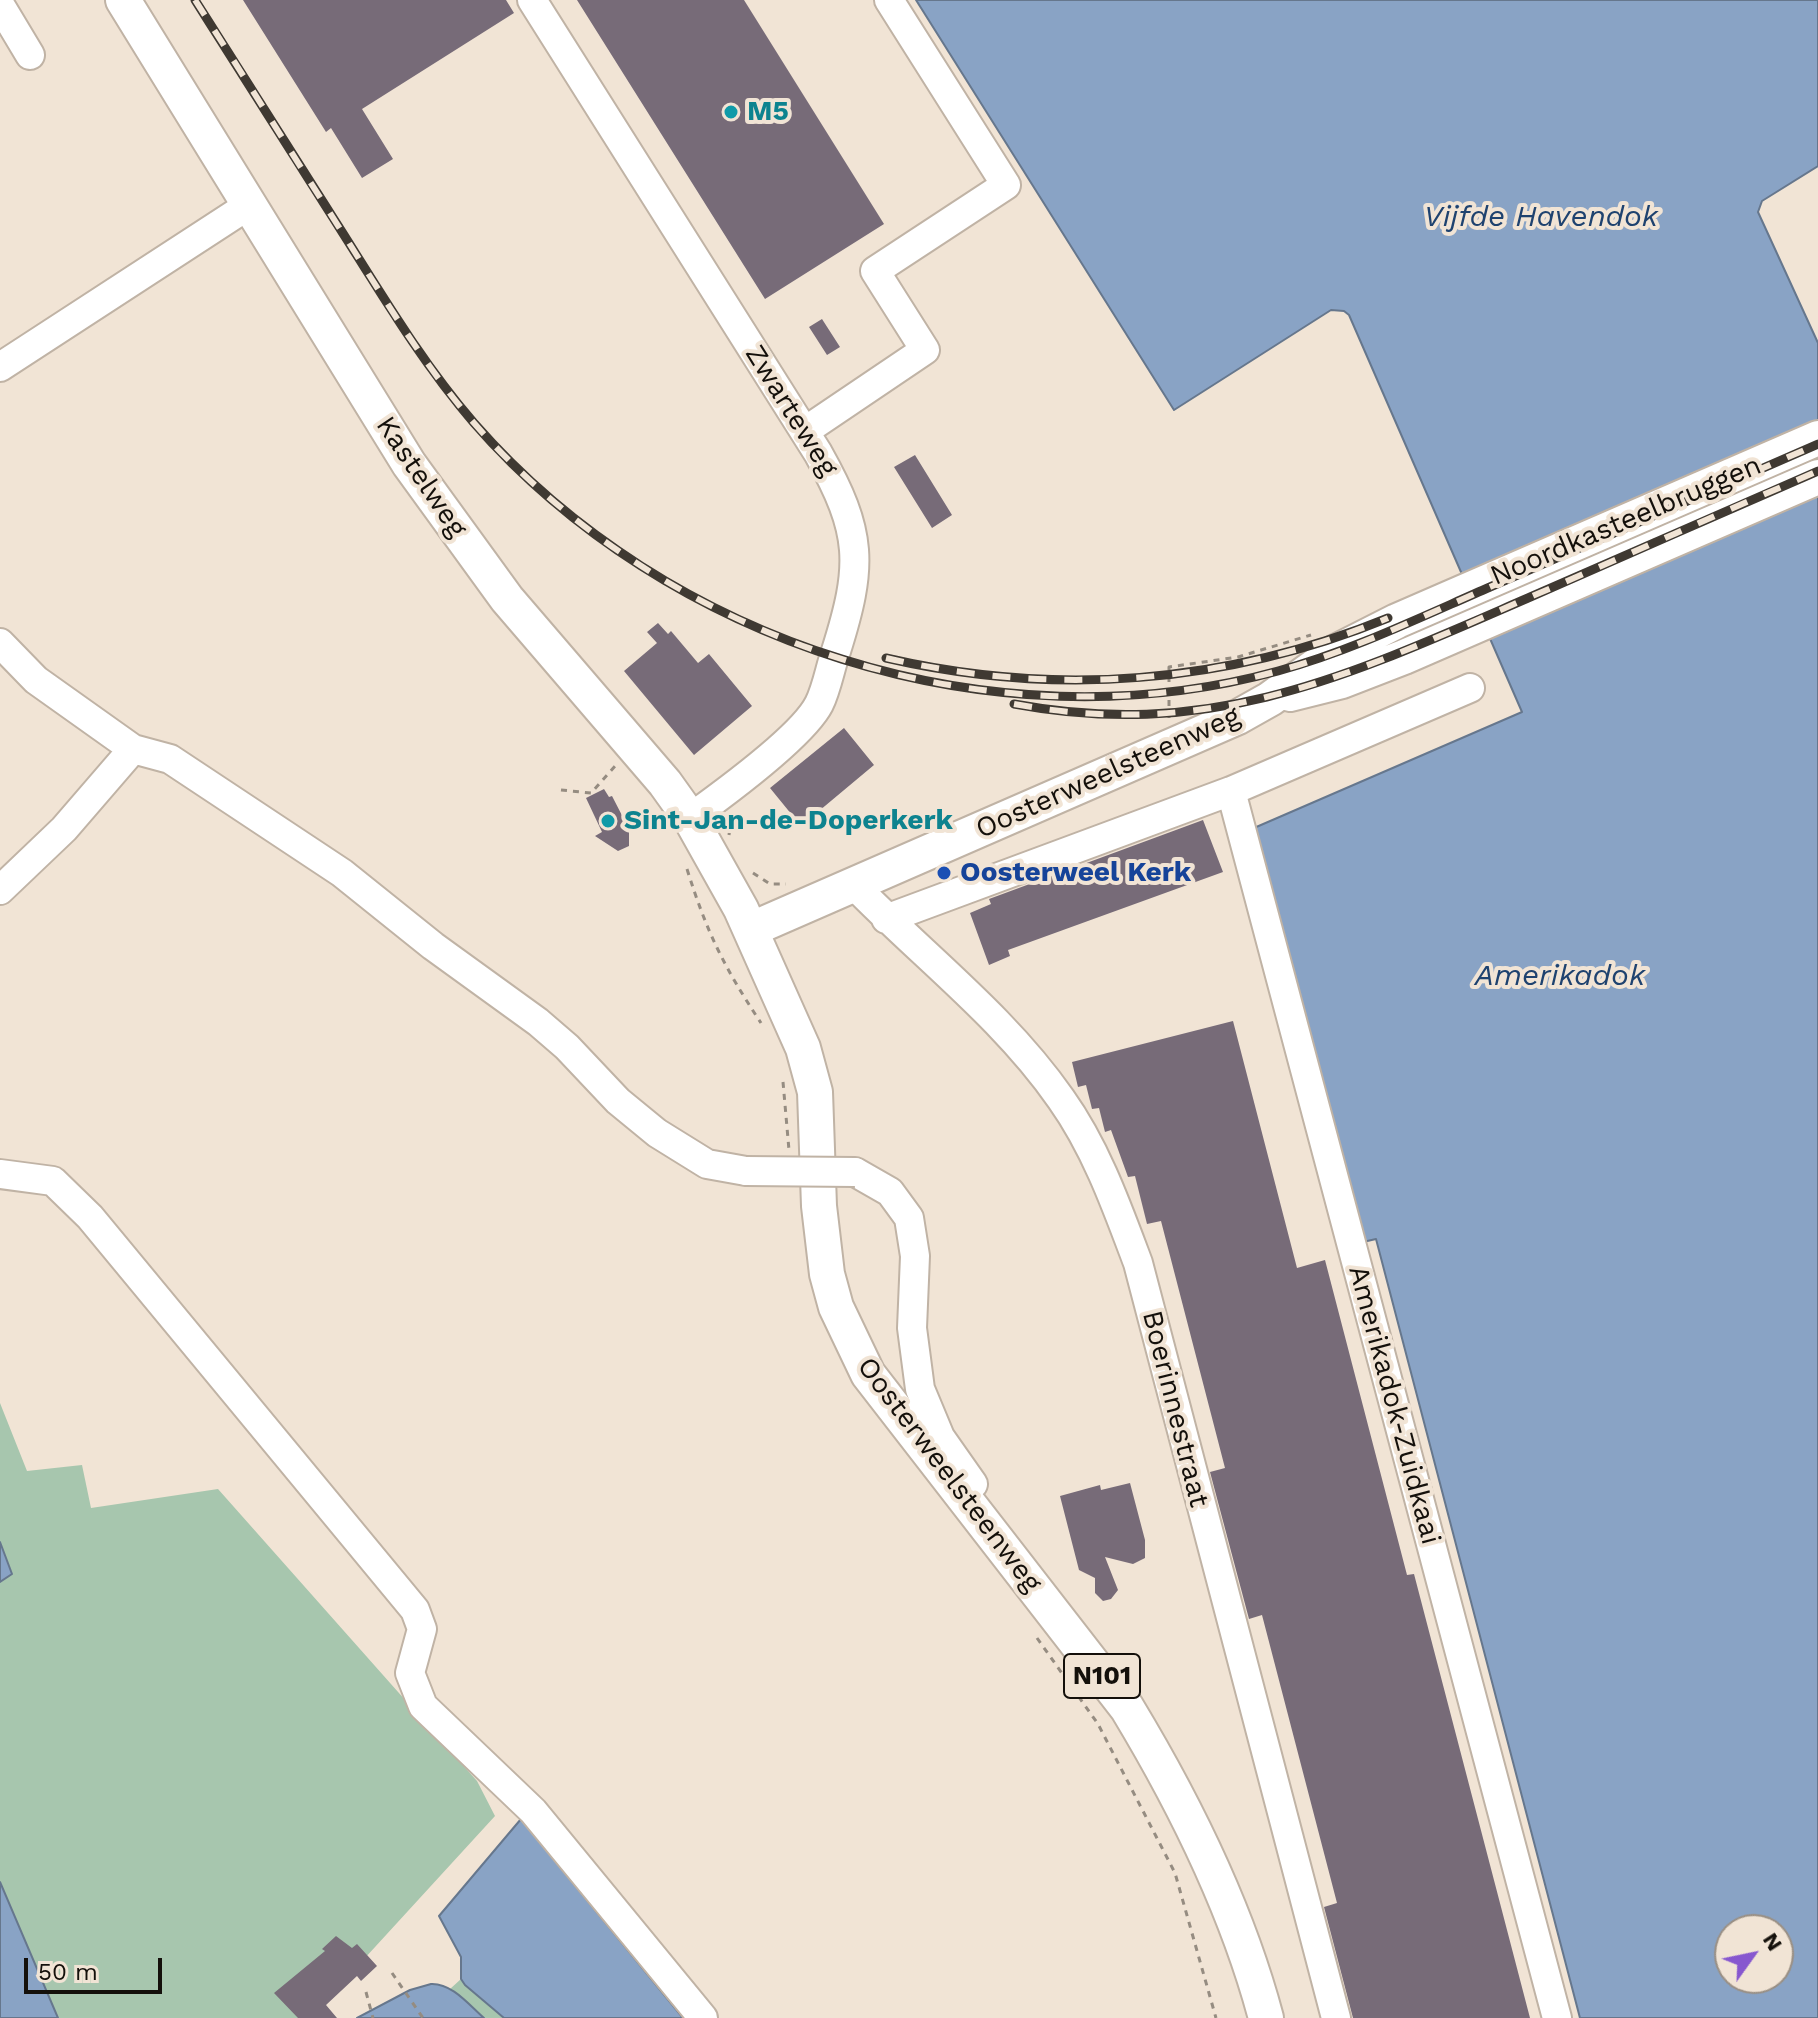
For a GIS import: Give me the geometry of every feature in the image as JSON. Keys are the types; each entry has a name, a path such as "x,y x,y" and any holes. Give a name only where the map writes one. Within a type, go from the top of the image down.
{"main road":[{"name":"Kastelweg","path":"123,0 409,464 507,599 665,783 690,818 752,929"},
{"name":"Noordkasteelbruggen","path":"1433,605 1818,438"},
{"name":"Noordkasteelbruggen","path":"1448,639 1818,477"},
{"name":"Oosterweelsteenweg","path":"1266,2018 1252,1966 1232,1918 1158,1759 1127,1708 877,1385 852,1342 827,1274 819,1206 815,1092 803,1048 752,929 1238,717 1270,699 1332,654 1433,605"},
{"name":"Oosterweelsteenweg","path":"1270,699 1342,681 1448,639"}],"street":[{"name":"Zwarteweg","path":"532,0 805,431 839,490 851,527 856,562 853,595 819,704 800,728 690,818"},
{"path":"805,431 925,350 875,271 1006,185 889,0"},
{"path":"0,5 30,55"},
{"path":"0,367 249,205"},
{"path":"0,643 36,680 133,749 170,759 342,873 433,946 538,1022 618,1101 657,1133 707,1164 746,1171 855,1172 890,1192 909,1218 915,1256 912,1328 920,1389 940,1437 1138,1713 1187,1796 1216,1864 1232,1918"},
{"path":"886,919 1231,791 1470,688"},
{"path":"0,890 64,829 133,749"},
{"name":"Amerikadok-Zuidkaai","path":"1231,791 1557,2018"},
{"name":"Boerinnestraat","path":"854,885 886,919 1000,1024 1035,1063 1063,1101 1112,1193 1138,1263 1336,2018"},
{"path":"0,1174 53,1181 101,1229 415,1610 422,1629 410,1673 423,1706 533,1811 703,2018"}],"path":[{"path":"1169,723 1169,667 1238,657 1316,633"},
{"path":"561,790 591,793 616,765"},
{"path":"728,839 731,818"},
{"path":"743,868 770,884 794,885"},
{"path":"392,1973 423,2018"},
{"path":"366,1992 373,2018"}],"green space":[{"path":"0,1403 27,1471 82,1465 91,1508 218,1489 477,1781 495,1816 310,2018 58,2018 0,1882 0,1582 12,1573 0,1542"},
{"path":"461,1979 504,2018 484,2018 450,1989"}],"water":[{"path":"916,0 1818,0 1818,166 1762,201 1758,212 1818,343 1818,2018 1580,2018 1376,1239 1363,1242 1254,828 1522,712 1349,315 1344,311 1331,310 1174,410"},
{"path":"0,1542 12,1574 0,1582"},
{"path":"521,1819 683,2018 504,2018 465,1985 461,1979 461,1957 439,1916"},
{"path":"0,1882 58,2018 0,2018"},
{"path":"431,1984 453,1991 484,2018 357,2018 410,1990"}],"building":[{"path":"243,0 506,0 514,13 362,109 393,159 362,178 331,128 326,132"},
{"name":"M5","path":"577,0 744,0 884,224 765,299"},
{"path":"822,319 840,347 827,355 809,327"},
{"path":"915,455 952,515 932,528 894,467"},
{"path":"658,623 668,634 671,631 698,663 709,654 752,706 694,755 624,671 657,643 647,632"},
{"path":"844,728 874,765 801,826 770,788"},
{"name":"Sint-Jan-de-Doperkerk","path":"604,789 609,797 612,796 629,829 629,846 618,851 595,836 602,832 586,798"},
{"path":"1203,820 1223,872 1008,950 1010,956 989,965 970,913 991,904 989,899"},
{"path":"1233,1021 1297,1268 1325,1260 1407,1575 1414,1574 1530,2018 1353,2018 1324,1907 1337,1903 1262,1615 1249,1619 1210,1472 1225,1468 1161,1221 1147,1224 1135,1176 1128,1177 1111,1130 1105,1132 1099,1108 1092,1109 1086,1085 1078,1087 1072,1062"},
{"path":"1130,1483 1145,1540 1145,1558 1133,1564 1105,1557 1118,1590 1111,1599 1103,1601 1095,1593 1095,1578 1079,1570 1060,1496 1100,1485 1101,1490"},
{"path":"336,1936 352,1948 357,1944 377,1966 361,1981 357,1976 326,2005 337,2018 298,2018 274,1993 325,1951 322,1949"}],"railway":[{"path":"195,0 406,332 474,423 552,500 641,566 738,619 842,659 950,685 1060,696 1170,692 1278,671 1386,633 1818,444"},
{"path":"1014,704 1086,713 1154,714 1218,707 1279,694 1401,652 1818,471"},
{"path":"886,658 949,670 1013,677 1077,680 1140,677 1203,670 1265,658 1388,618"}],"place":[{"name":"M5","path":"731,112"},
{"name":"Sint-Jan-de-Doperkerk","path":"608,821"},
{"name":"Oosterweel Kerk","path":"944,873"}],"water label":[{"name":"Vijfde Havendok","path":"1541,217"},
{"name":"Amerikadok","path":"1560,976"}]}
